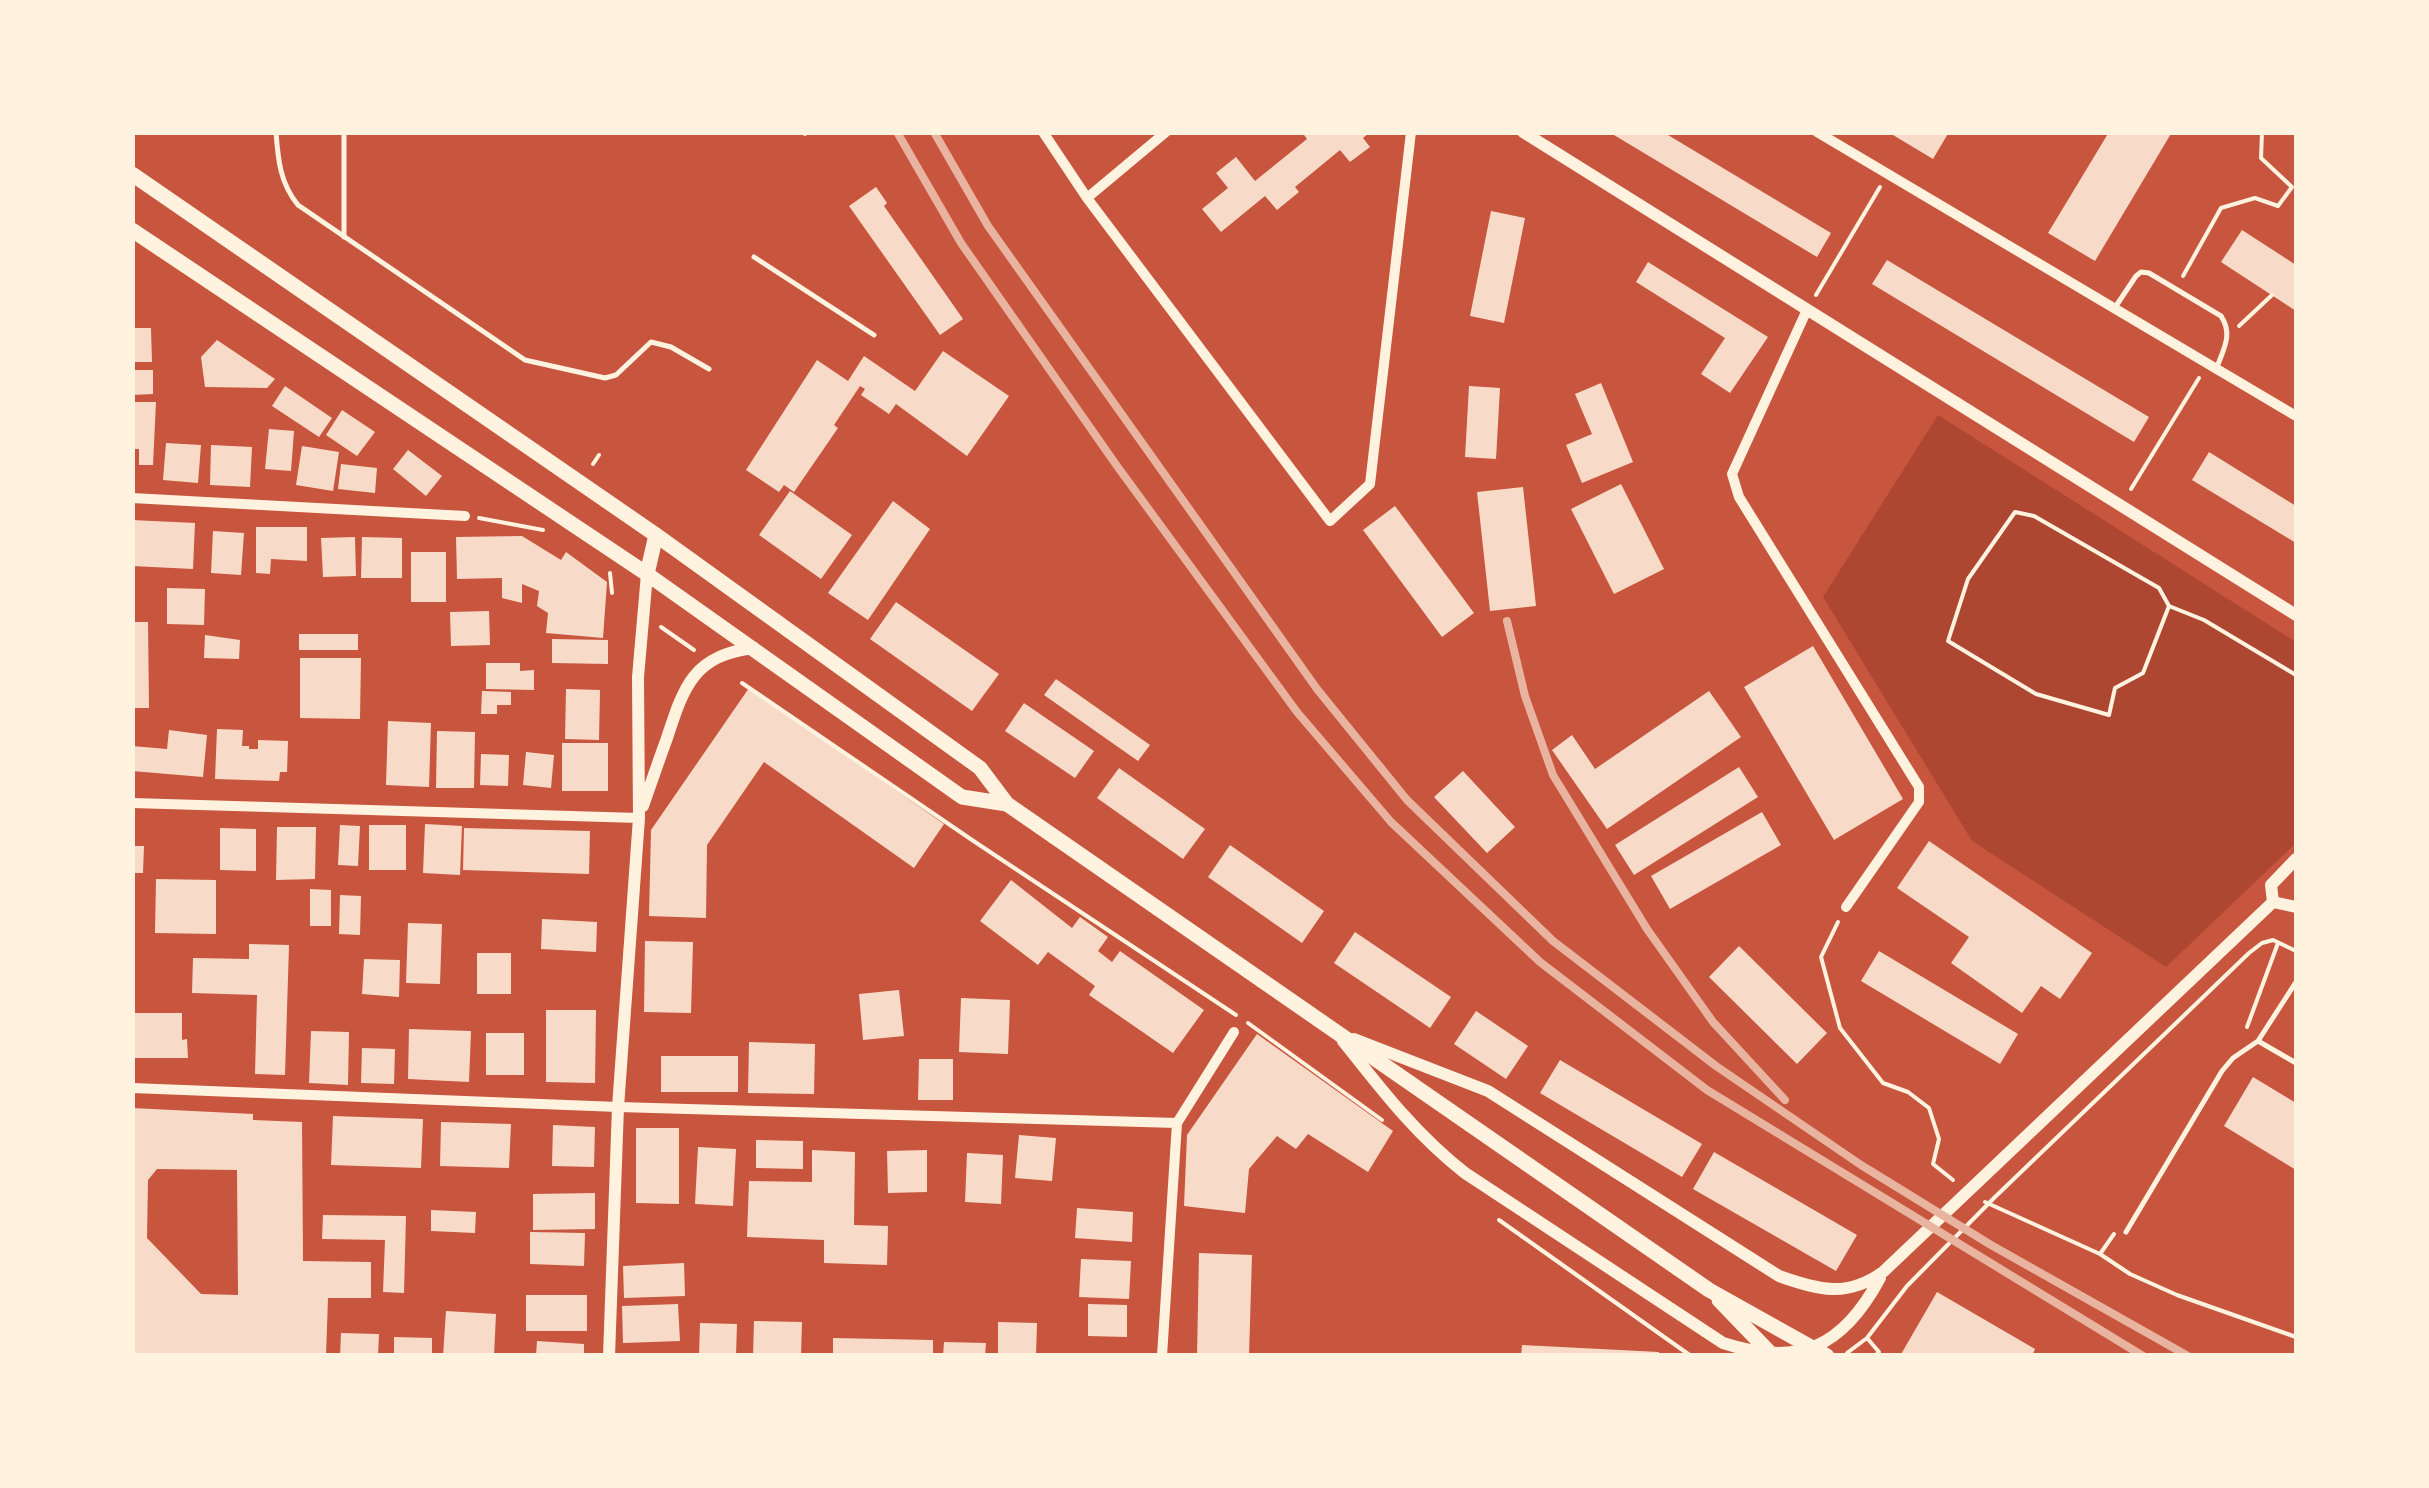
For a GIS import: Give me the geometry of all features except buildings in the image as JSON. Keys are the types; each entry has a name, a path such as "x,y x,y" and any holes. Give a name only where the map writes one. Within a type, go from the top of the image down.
{"main road":[{"path":"132,174 656,535 980,768 1007,804 1709,1290 1827,1356"},
{"path":"133,230 647,574 962,797 1007,804"},
{"path":"647,574 656,535"},
{"path":"1709,1290 1773,1356"}],"street":[{"path":"1043,132 1087,198 1330,521 1370,484 1411,132"},
{"path":"1087,198 1166,132"},
{"path":"1522,132 2296,615"},
{"path":"1816,132 2296,416"},
{"path":"1806,312 1734,466 1732,482 1919,787 1919,802 1846,907"},
{"path":"132,498 465,516"},
{"path":"609,1356 618,1107 639,818 638,676 647,574"},
{"path":"639,818 681,694 696,672 710,661 731,651 754,648"},
{"path":"132,803 639,818"},
{"path":"2274,902 2271,885 2296,859"},
{"path":"1337,1033 1488,1092 1779,1276 1824,1290 1844,1289 1864,1285 1883,1272 2274,902"},
{"path":"2274,902 2296,907"},
{"path":"1162,1356 1176,1122 1234,1032"},
{"path":"1337,1033 1435,1150 1723,1343 1764,1353 1805,1349 1828,1341 1862,1311 1883,1272"},
{"path":"132,1088 618,1107 1176,1122"}],"lane":[{"path":"276,132 279,169 288,193 298,205 525,360 606,378 616,375 651,342 671,347 709,369"},
{"path":"344,132 344,237"},
{"path":"754,257 874,335"},
{"path":"2113,310 2141,272 2150,273 2221,316 2228,326 2228,336 2211,368"},
{"path":"2126,1232 2222,1070 2258,1042 2296,982"},
{"path":"2258,1042 2296,1064"}],"path":[{"path":"2175,288 2221,208 2255,198 2278,206 2292,187 2261,158 2262,132"},
{"path":"1806,312 1887,174"},
{"path":"2228,336 2272,295"},
{"path":"2120,507 2211,368"},
{"path":"593,464 598,455"},
{"path":"2169,606 2143,673 2115,688 2109,715 2036,694 1948,640 1968,579 2015,512 2034,516 2159,588 2169,606 2204,620 2296,675"},
{"path":"465,516 547,532"},
{"path":"661,628 698,652"},
{"path":"742,682 1242,1019 1394,1129"},
{"path":"1843,1356 1867,1338 1906,1286 1995,1197 2249,953 2276,942 2296,951"},
{"path":"2244,1050 2248,1022 2276,942"},
{"path":"1488,1212 1692,1356"},
{"path":"1867,1338 1878,1352 1875,1356"}],"shaded area":[{"path":"1938,415 2296,642 2296,843 2166,967 1972,841 1823,597"}],"railway":[{"path":"897,132 961,243 1117,466 1297,712 1391,822 1540,962 1707,1090 2143,1356"},
{"path":"934,132 988,226 1317,689 1407,800 1553,941 1716,1066 1861,1165 1991,1245 2188,1356"},
{"path":"1507,621 1525,696 1553,775 1647,929 1713,1022 1785,1100"}]}
